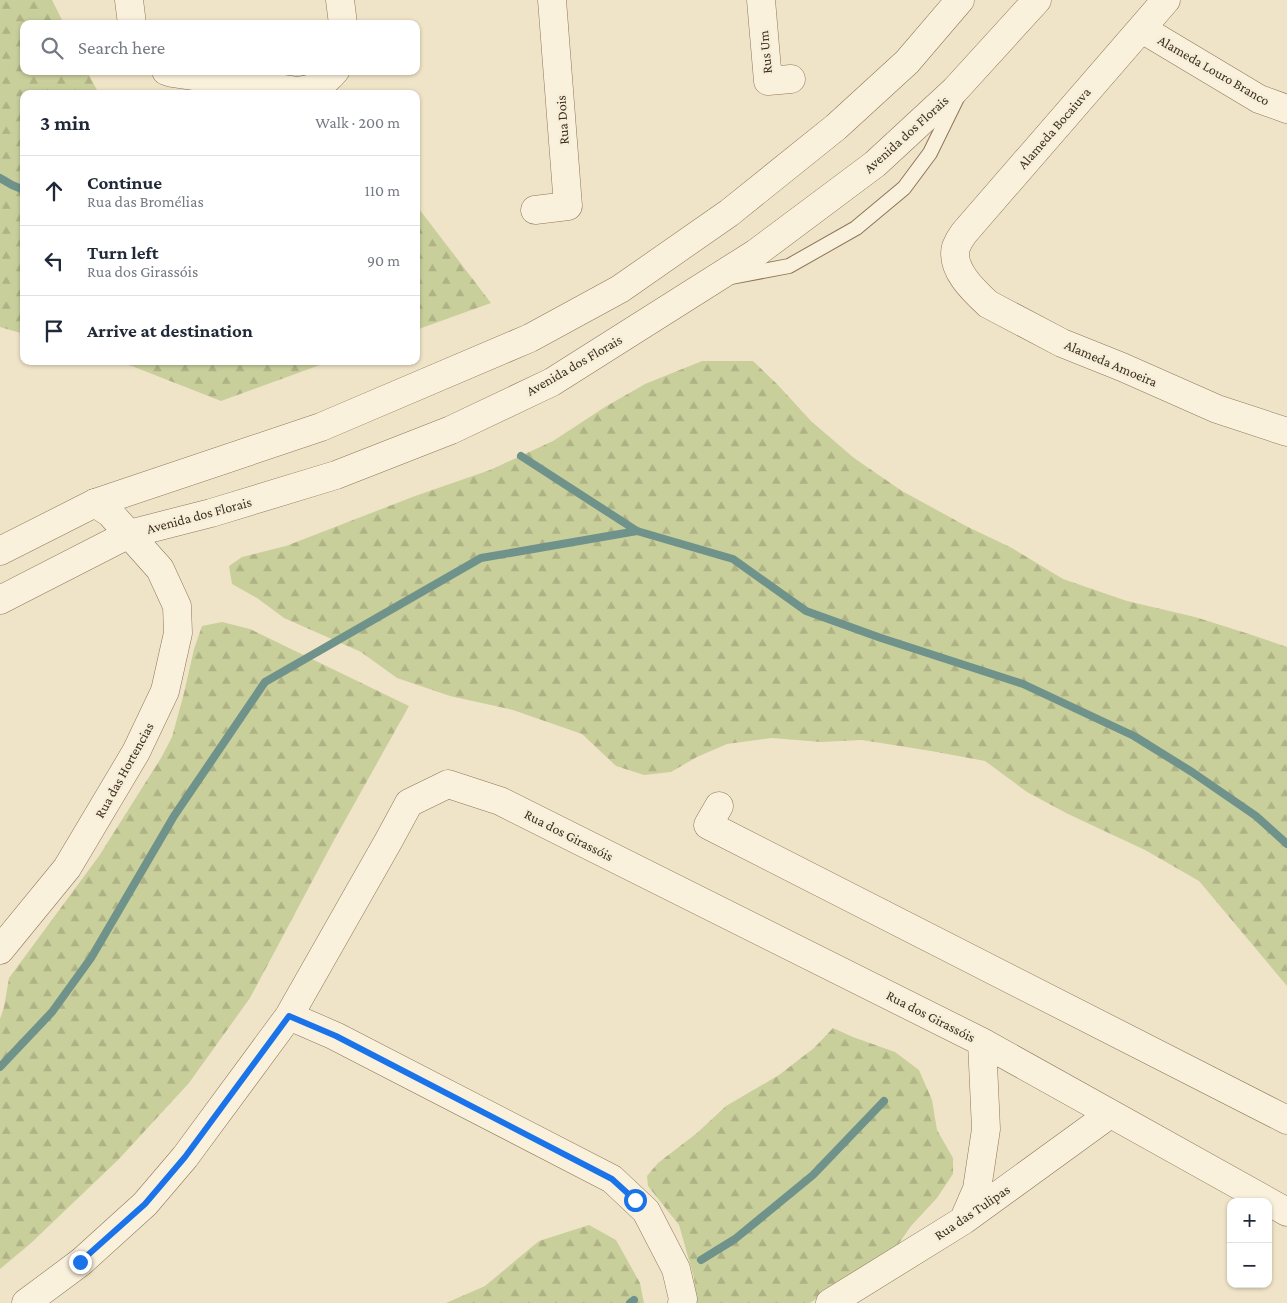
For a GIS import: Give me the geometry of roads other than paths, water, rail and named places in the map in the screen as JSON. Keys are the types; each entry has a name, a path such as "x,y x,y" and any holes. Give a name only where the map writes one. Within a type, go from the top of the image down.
{"street":[{"path":"129,0 132,20"},
{"path":"340,0 342,20"},
{"name":"Rua Dois","path":"534,210 568,206 552,0"},
{"name":"Rus Um","path":"761,0 768,81 790,79"},
{"path":"0,551 94,503 321,427 530,338 620,289 729,214 836,127 907,62 960,0"},
{"name":"Avenida dos Florais","path":"0,600 128,534 211,513 336,475 451,430 552,382 756,253 875,164 956,90 1037,0"},
{"name":"Alameda Bocaiuva","path":"957,263 956,248 964,233 1166,0"},
{"name":"Alameda Louro Branco","path":"1142,29 1259,99 1287,109"},
{"path":"185,75 285,90"},
{"path":"306,90 317,87 332,75"},
{"name":"Alameda Amoeira","path":"957,263 961,275 988,304 1062,342 1217,409 1287,432"},
{"name":"Rua das Hortencias","path":"0,950 67,868 136,752 165,691 178,633 177,606 160,569 110,513 94,503"},
{"name":"Rua dos Girassóis","path":"26,1303 80,1262 145,1204 185,1157 289,1016 409,803 448,784 500,801 982,1042 1287,1212"},
{"path":"719,806 708,825 1286,1117"},
{"path":"289,1016 336,1036 612,1179 646,1211 676,1269 683,1299 682,1303"},
{"path":"964,1220 977,1189 986,1129 982,1042"},
{"name":"Rua das Tulipas","path":"830,1303 964,1220 1110,1114"}],"lane":[{"path":"711,282 789,266 856,228 904,188 930,153 967,77"}],"waterway":[{"path":"0,178 20,188"},
{"path":"521,456 637,531 733,559 806,611 881,638 1023,684 1134,736 1192,772 1256,816 1287,844"},
{"path":"0,1067 52,1012 91,958 174,816 265,682 481,558 637,531"},
{"path":"701,1260 735,1239 813,1175 884,1101"},
{"path":"630,1303 634,1300"}]}
